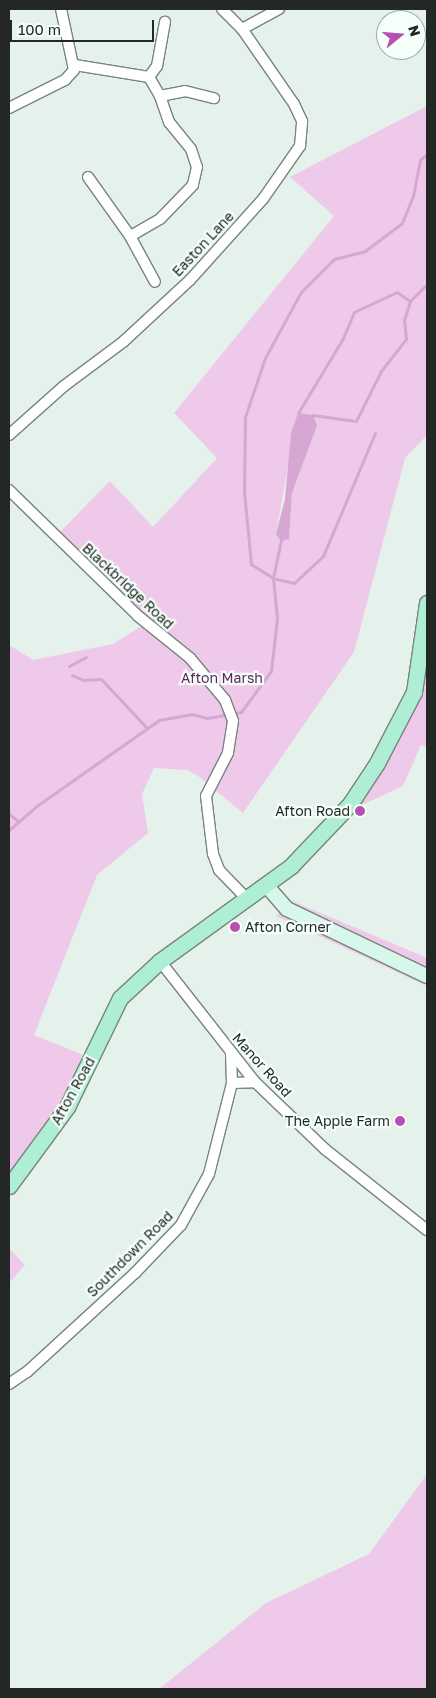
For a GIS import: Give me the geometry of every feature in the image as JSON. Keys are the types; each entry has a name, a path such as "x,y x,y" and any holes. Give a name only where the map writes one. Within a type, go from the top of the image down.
{"main road":[{"name":"Afton Road","path":"9,1186 67,1107 120,998 160,961 266,885 318,840 350,804 377,763 414,692 427,603"},
{"path":"266,885 287,909 427,976"}],"street":[{"path":"9,108 65,80 75,65 61,9"},
{"name":"Easton Lane","path":"9,435 64,386 123,342 190,280 263,199 300,146 302,121 242,29 222,9"},
{"path":"242,29 278,9"},
{"path":"149,78 157,66 165,22"},
{"path":"75,65 149,78 160,96 169,122 191,149 197,167 193,185 182,198 160,219 130,236"},
{"path":"160,96 185,91 214,98"},
{"path":"88,177 130,236 155,282"},
{"name":"Blackbridge Road","path":"9,490 138,616 190,658 227,704 233,722 228,753 206,796 212,854 219,870 246,898"},
{"name":"Manor Road","path":"160,961 254,1082 326,1150 427,1230"},
{"name":"Southdown Road","path":"9,1384 27,1372 135,1273 181,1225 209,1174 232,1083 231,1054"},
{"path":"232,1083 254,1082"}],"green space":[{"name":"Afton Marsh","path":"427,106 427,435 405,458 354,652 243,813 198,776 187,770 154,768 142,794 148,833 97,875 34,1035 83,1055 61,1105 9,1174 9,645 33,660 113,644 148,622 58,534 110,481 153,527 217,458 174,413 334,216 290,177","holes":["317,426 292,493 289,539 276,534 290,456"]},
{"path":"427,651 427,748 421,745 403,786 353,809"},
{"path":"292,901 427,958 427,986 276,916"},
{"path":"9,1248 25,1265 9,1283"},
{"path":"427,1474 427,1689 159,1689 266,1603 369,1554"}],"shaded area":[{"path":"298,413 313,415 317,426 292,493 289,539 281,541 276,534 285,499 291,433"}],"waterway":[{"path":"375,433 323,556 294,583 273,578 251,564 244,491 245,417 265,358 301,292 334,259 365,251 402,223 413,196 420,160 427,154"},
{"path":"313,415 356,421 381,371 406,339 404,320 410,301 427,284"},
{"path":"298,413 343,338 354,312 397,292 410,301"},
{"path":"9,830 38,805 159,720 192,714 207,718 241,712 271,671 277,618 273,578 281,541"},
{"path":"69,666 86,657"},
{"path":"72,675 83,680 101,679 146,727"},
{"path":"9,814 18,821"}],"place":[{"name":"Afton Road","path":"360,811"},
{"name":"Afton Corner","path":"235,927"},
{"name":"The Apple Farm","path":"400,1121"}]}
